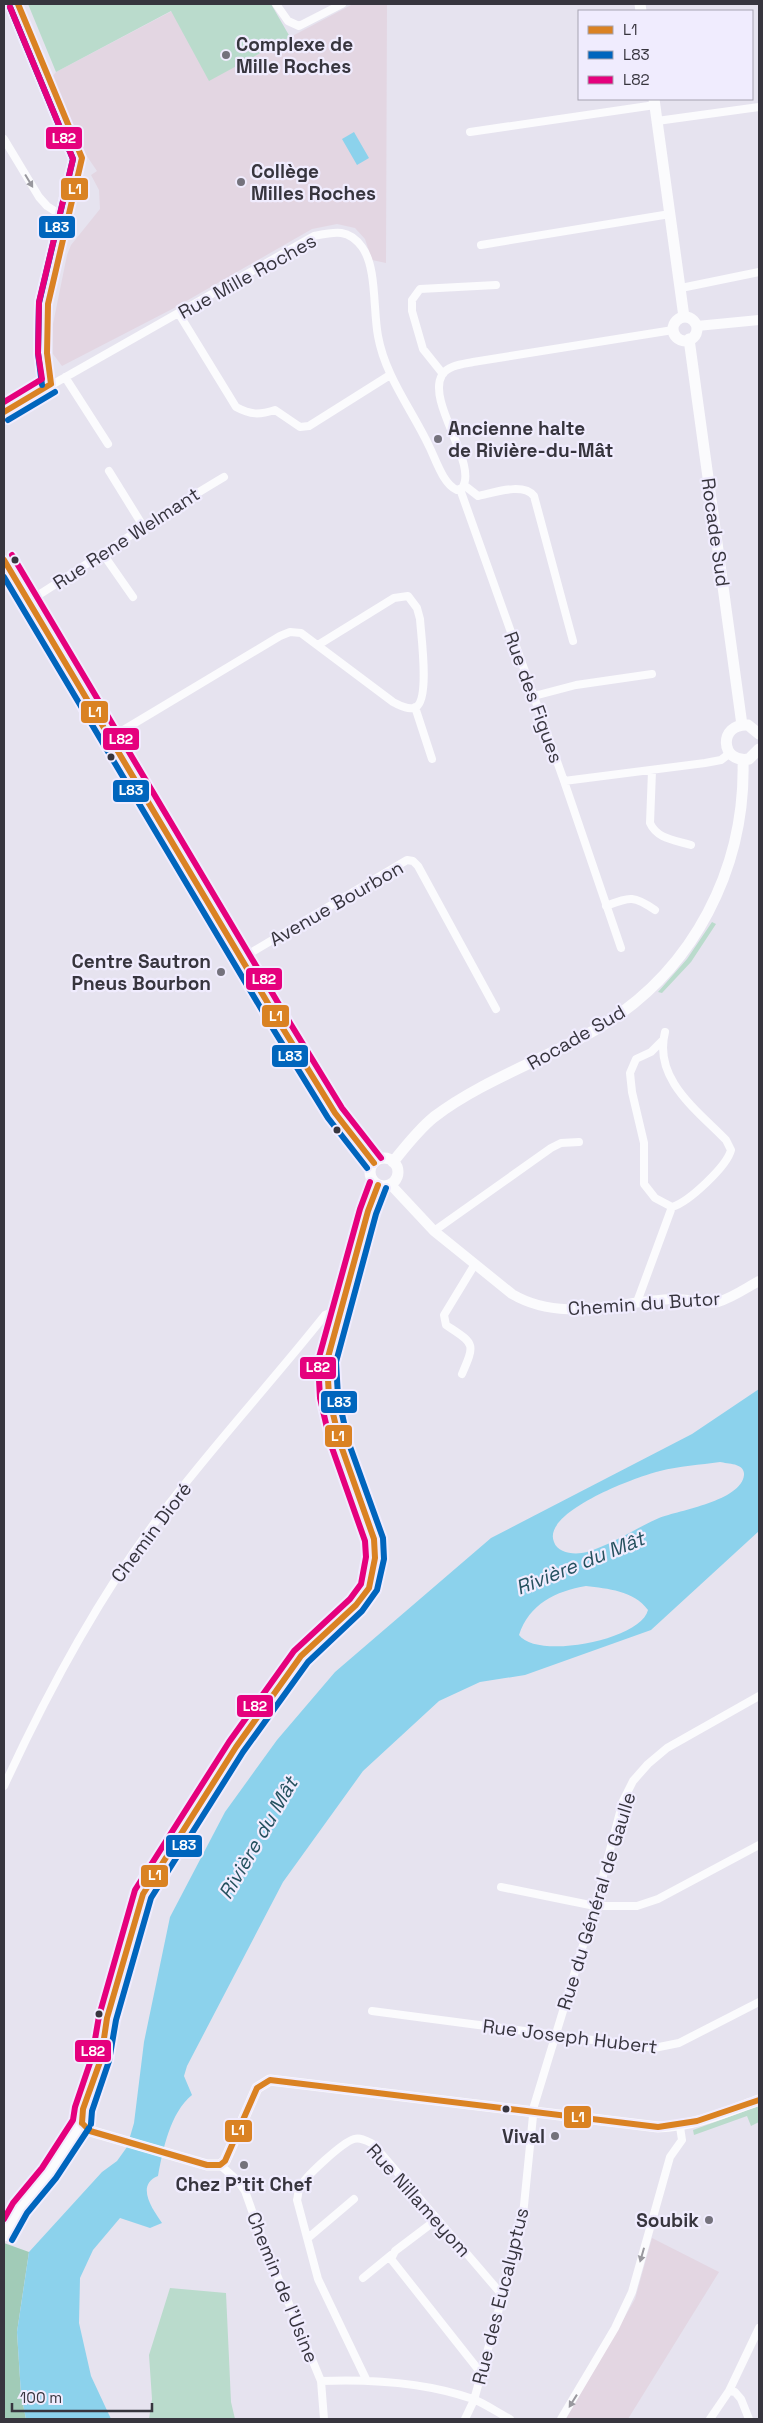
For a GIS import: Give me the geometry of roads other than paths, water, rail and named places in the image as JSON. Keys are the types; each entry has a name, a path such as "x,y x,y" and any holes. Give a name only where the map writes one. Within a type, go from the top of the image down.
{"main road":[{"path":"654,102 684,317"},
{"path":"684,317 694,320 696,326 694,336 689,340 679,338 673,330 675,323 684,317"},
{"name":"Rocade Sud","path":"689,340 742,725"},
{"path":"759,732 753,727 742,725 729,733 726,743 730,753 744,760 755,756 759,750"},
{"name":"Rocade Sud","path":"393,1162 419,1131 434,1118 470,1094 600,1027 622,1012 666,972 690,943 706,918 728,867 739,824 744,760"},
{"path":"384,1158 393,1162 398,1173 391,1185 378,1185 370,1175 374,1163 384,1158"},
{"path":"4,2236 20,2208 86,2127 83,2109 101,2059 107,2018 143,1894 236,1747 301,1656 330,1627 356,1605 369,1588 375,1558 374,1539 340,1443 329,1397 327,1361 340,1310 378,1185"},
{"path":"86,2127 207,2165 220,2164 225,2160 257,2088 270,2080 658,2127 680,2127 759,2100"}],"street":[{"path":"18,4 82,158 48,304 46,353 51,384"},
{"path":"276,4 288,21 299,26 342,4"},
{"path":"470,132 654,102"},
{"path":"657,121 759,108"},
{"path":"4,139 39,197 47,206 68,219"},
{"path":"481,245 670,214"},
{"name":"Rue Mille Roches","path":"4,412 51,384 180,314 314,236 338,231 352,238 362,247 370,263 378,337 390,375 420,428 444,477 452,488 462,487"},
{"path":"681,288 759,272"},
{"path":"443,374 423,349 412,311 412,300 420,289 496,285"},
{"path":"180,314 236,407 250,414 262,414 276,410 300,427 308,426 390,375"},
{"path":"696,326 759,320"},
{"path":"573,642 534,496 527,491 516,490 478,496 462,487 463,465 438,389 443,374 454,366 673,330"},
{"path":"65,377 108,444"},
{"path":"109,471 143,526"},
{"name":"Rue Rene Welmant","path":"29,601 143,526 224,476"},
{"name":"Rue des Figues","path":"462,487 621,948"},
{"path":"103,554 133,597"},
{"path":"4,560 335,1113 374,1163"},
{"path":"110,738 280,636 290,632 301,633 402,707 415,707 421,702 424,688 420,619 417,608 408,596 394,598 318,645"},
{"path":"534,696 576,685 652,674"},
{"path":"415,707 432,759"},
{"path":"564,780 652,771 722,760 730,753"},
{"path":"652,771 650,823 660,836 691,845"},
{"name":"Avenue Bourbon","path":"242,958 407,860 413,861 418,866 496,1009"},
{"path":"606,906 629,897 639,899 655,910"},
{"path":"664,1036 663,1061 673,1084 726,1140 731,1150 726,1160 691,1197 682,1204 672,1207 655,1198 644,1184 644,1143 632,1092 630,1073 636,1059 651,1052 664,1036"},
{"path":"434,1231 551,1148 561,1142 579,1142"},
{"name":"Chemin du Butor","path":"391,1185 434,1231 512,1294 550,1309 580,1310 675,1298 715,1302 759,1282"},
{"path":"637,1302 672,1207"},
{"path":"462,1374 472,1352 471,1345 446,1325 444,1314 475,1264"},
{"name":"Chemin Dioré","path":"4,1786 19,1752 80,1638 107,1592 159,1517 325,1315 340,1310"},
{"name":"Rue du Général de Gaulle","path":"533,2111 595,1906 623,1801 633,1782 648,1764 667,1748 759,1696"},
{"path":"501,1887 595,1906 648,1904 759,1845"},
{"name":"Rue Joseph Hubert","path":"372,2011 654,2048 667,2047 759,2002"},
{"name":"Rue des Eucalyptus","path":"465,2419 474,2400 522,2225 533,2111"},
{"path":"561,2419 610,2337 632,2292 670,2157 682,2140 680,2127"},
{"name":"Rue Nillameyom","path":"366,2379 318,2279 297,2200 299,2188 313,2172 346,2143 355,2139 365,2139 373,2144 436,2220 503,2296"},
{"name":"Chemin de l'Usine","path":"220,2164 245,2190 262,2239 321,2381 324,2419"},
{"path":"308,2238 354,2199"},
{"path":"363,2278 436,2220"},
{"path":"391,2255 392,2264 481,2373"},
{"path":"710,2419 729,2391 759,2328"},
{"path":"321,2381 366,2379 414,2384 474,2400 510,2419"},
{"path":"729,2391 735,2392 741,2399 749,2419"}],"water":[{"path":"354,132 369,158 357,165 342,139"},
{"name":"Rivière du Mât","path":"759,1389 759,1531 651,1630 525,1675 480,1682 439,1701 363,1771 283,1882 187,2066 184,2076 192,2095 178,2111 173,2121 165,2143 158,2176 151,2180 147,2191 151,2205 162,2223 150,2228 120,2218 93,2250 80,2278 79,2323 91,2376 111,2419 26,2419 21,2394 17,2332 29,2252 102,2172 117,2161 127,2147 134,2123 144,2042 170,1917 225,1812 277,1740 335,1672 491,1538 692,1434","holes":["720,1462 739,1466 744,1471 740,1484 732,1492 721,1498 659,1518 587,1552 568,1553 559,1549 554,1542 554,1531 562,1519 594,1497 649,1474","586,1586 628,1594 642,1603 648,1610 641,1621 627,1630 609,1638 588,1643 546,1646 529,1642 519,1635 529,1615 545,1601 564,1591"]}],"place":[{"name":"Complexe de Mille Roches","path":"226,55"},
{"name":"Collège Milles Roches","path":"241,182"},
{"name":"Ancienne halte de Rivière-du-Mât","path":"438,439"},
{"name":"Centre Sautron Pneus Bourbon","path":"221,972"},
{"name":"Vival","path":"555,2136"},
{"name":"Chez P'tit Chef","path":"244,2165"},
{"name":"Soubik","path":"709,2220"}]}
